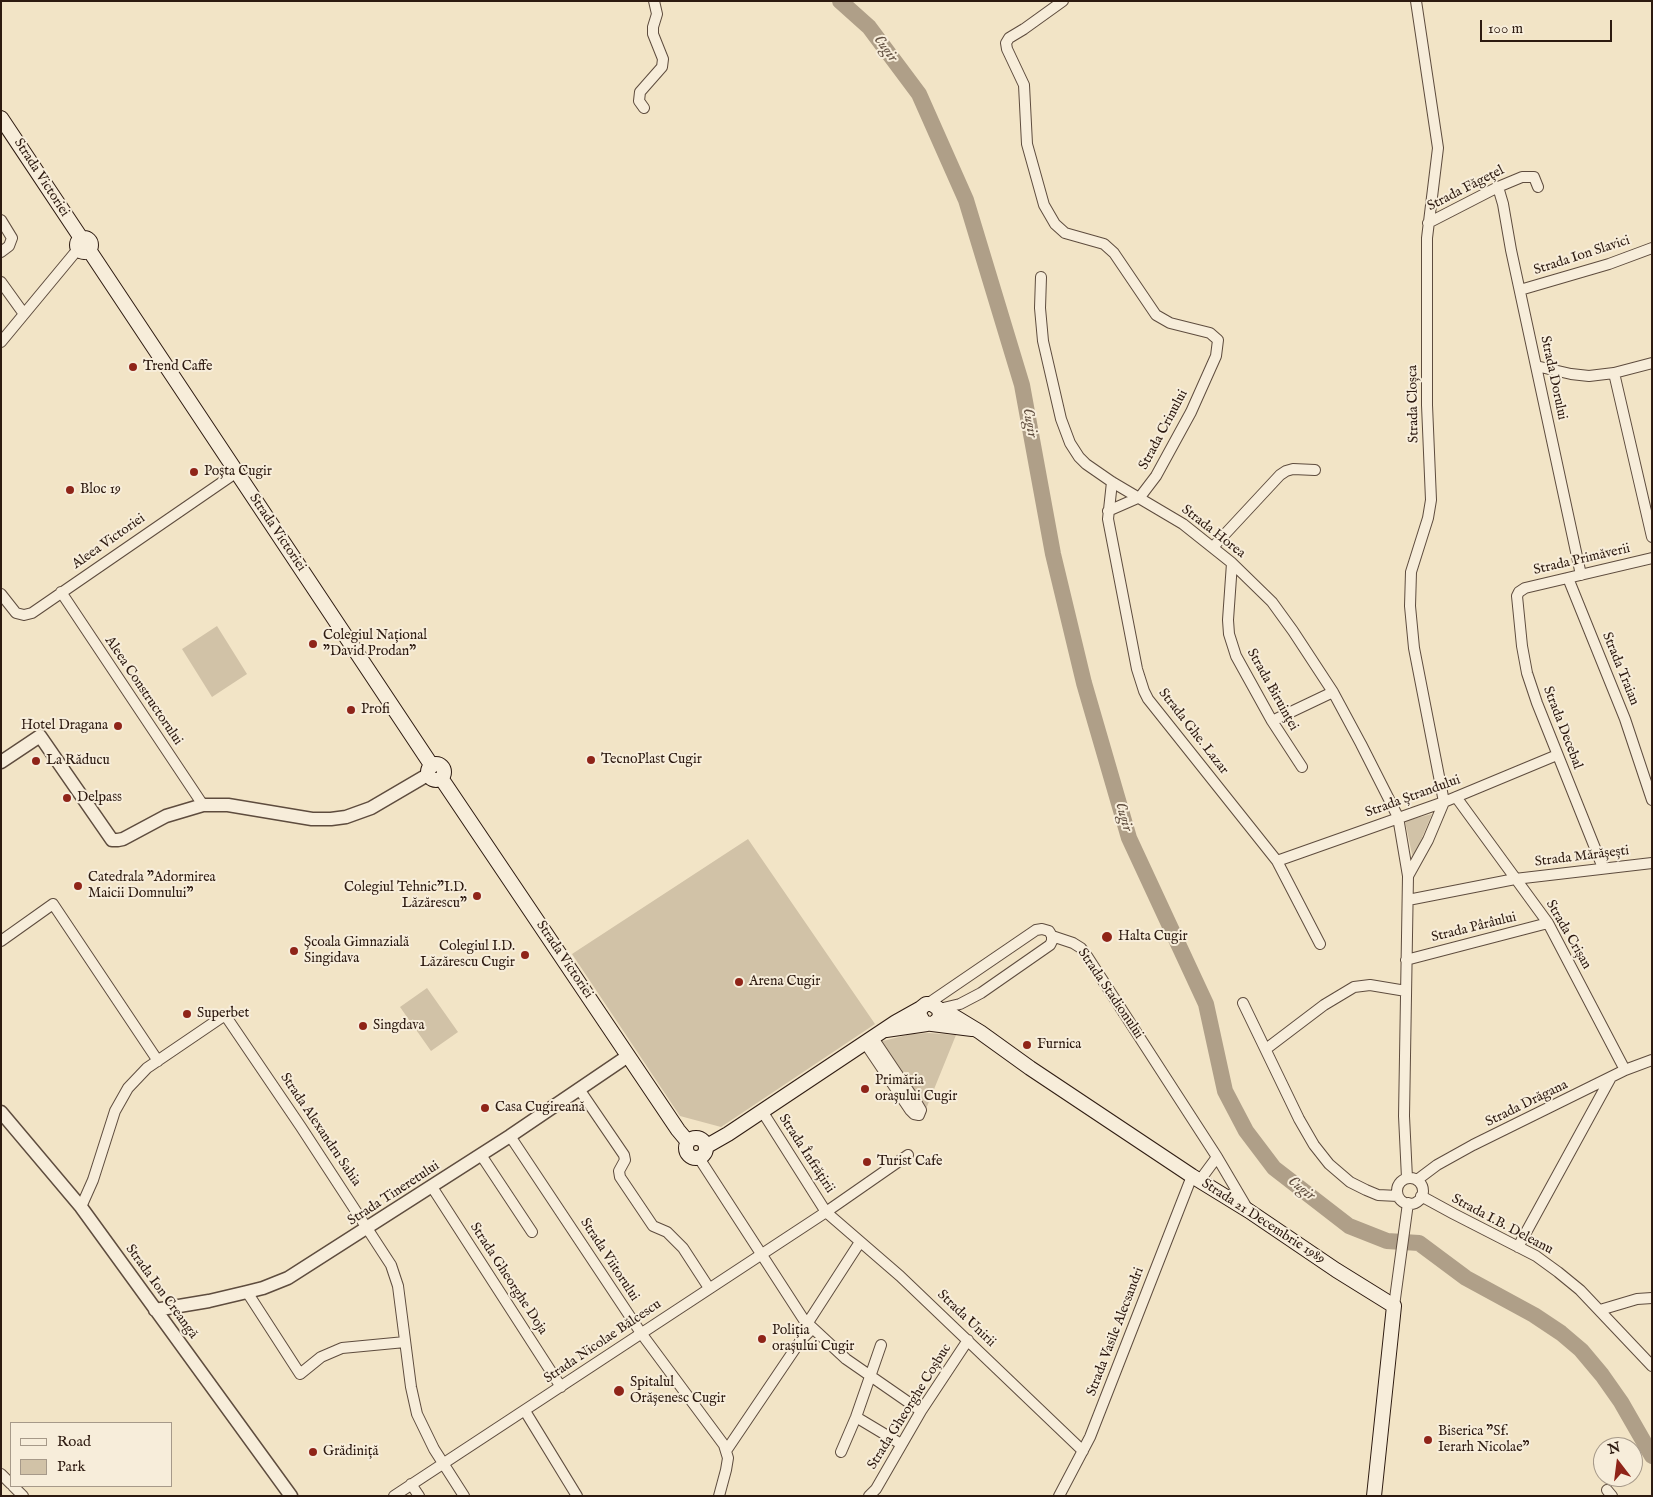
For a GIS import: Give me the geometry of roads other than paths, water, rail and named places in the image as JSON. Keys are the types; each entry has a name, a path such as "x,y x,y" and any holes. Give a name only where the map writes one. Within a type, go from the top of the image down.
{"main road":[{"name":"Strada Victoriei","path":"1,118 82,246 237,472 434,772 678,1130 688,1142 693,1138 700,1138 703,1152"},
{"name":"Strada 21 Decembrie 1989","path":"932,1013 975,1029 1030,1068 1196,1178 1394,1306"},
{"path":"703,1152 904,1017 932,1013"},
{"path":"1374,1496 1394,1306"}],"street":[{"path":"644,108 639,102 640,92 662,66 663,59 653,34 657,14 654,1"},
{"name":"Strada Crinului","path":"1063,1 1024,30 1009,38 1006,44 1024,85 1027,144 1041,196 1050,217 1065,232 1104,244 1114,253 1156,315 1170,323 1210,333 1218,340 1216,356 1191,412 1156,476 1140,497 1108,511"},
{"name":"Strada Cloșca","path":"1416,1 1438,148 1435,184 1428,223 1427,377 1431,500 1428,518 1412,572 1410,606 1414,648 1444,802"},
{"name":"Strada Făgețel","path":"1428,223 1514,180 1528,176 1534,177 1538,187"},
{"name":"Strada Dorului","path":"1498,187 1581,575"},
{"path":"1,220 12,238 9,246 1,252"},
{"path":"1,342 82,246"},
{"name":"Strada Ion Slavici","path":"1520,290 1609,264 1652,248"},
{"name":"Strada Horea","path":"1041,277 1040,308 1043,341 1061,419 1070,443 1079,457 1112,482 1183,524 1232,563 1272,602 1332,692 1398,817 1408,876 1404,1116 1412,1179"},
{"path":"1,282 24,314"},
{"path":"1536,366 1589,376 1614,373 1649,362"},
{"path":"1614,373 1652,537"},
{"path":"1213,547 1280,475 1293,469 1315,470"},
{"name":"Aleea Victoriei","path":"1,594 16,613 24,615 32,613 237,472"},
{"name":"Strada Ghe. Lazar","path":"1112,482 1108,511 1137,669 1144,691 1172,730 1277,862 1320,944"},
{"name":"Strada Primăverii","path":"1519,592 1525,588 1652,558"},
{"name":"Strada Biruinței","path":"1232,563 1228,620 1231,640 1243,671 1302,767"},
{"name":"Strada Traian","path":"1568,578 1625,719 1652,800"},
{"name":"Aleea Constructorului","path":"61,592 203,805"},
{"name":"Strada Decebal","path":"1519,592 1517,601 1519,623 1527,672 1557,755 1603,868"},
{"path":"1272,721 1332,692"},
{"path":"1,762 40,736 112,840 123,839 166,816 203,805 228,805 312,818 346,817 372,808 434,772"},
{"name":"Strada Ștrandului","path":"1277,862 1398,817 1456,798 1498,778 1557,755"},
{"name":"Strada Crișan","path":"1456,798 1548,923 1625,1070"},
{"path":"1408,876 1428,840 1444,802"},
{"name":"Strada Mărășești","path":"1408,900 1515,879 1652,863"},
{"path":"1,941 53,904 158,1060 137,1079 122,1098 115,1111 93,1180 81,1207"},
{"name":"Strada Pârâului","path":"1406,960 1548,923"},
{"name":"Strada Stadionului","path":"932,1013 1036,930 1048,931 1052,936 1074,943 1085,953 1217,1157 1249,1211"},
{"path":"932,1013 960,1004 990,987 1050,945 1052,936"},
{"path":"1266,1049 1324,1005 1354,987 1370,985 1406,991"},
{"path":"1243,1003 1300,1119 1314,1145 1329,1164 1350,1182 1366,1190 1378,1195 1398,1196"},
{"name":"Strada Alexandru Sahia","path":"158,1060 225,1015 368,1228 395,1274 411,1387 417,1414 428,1438 464,1496"},
{"path":"874,1037 914,1107"},
{"name":"Strada Tineretului","path":"155,1310 209,1301 263,1288 288,1278 482,1155 628,1056"},
{"name":"Strada Drăgana","path":"1412,1179 1466,1149 1625,1070 1652,1060"},
{"path":"1518,1247 1610,1078"},
{"path":"579,1089 624,1155 625,1160 619,1171 620,1177 653,1226 667,1232 683,1248 709,1288"},
{"name":"Strada Înfrățirii","path":"762,1111 826,1212"},
{"name":"Strada Ion Creangă","path":"1,1112 81,1207 291,1496"},
{"name":"Strada Viitorului","path":"510,1136 641,1333 725,1448"},
{"path":"703,1152 760,1254 794,1307 810,1327 846,1359 921,1411"},
{"path":"482,1155 532,1232"},
{"name":"Strada Nicolae Bălcescu","path":"394,1496 826,1212 908,1155"},
{"path":"1196,1178 1217,1157"},
{"name":"Strada Vasile Alecsandri","path":"1059,1496 1090,1437 1196,1178"},
{"path":"1394,1306 1407,1208 1398,1196 1398,1185 1412,1179 1422,1187 1421,1196 1407,1208"},
{"name":"Strada Gheorghe Doja","path":"432,1187 561,1387"},
{"name":"Strada I.B. Deleanu","path":"1421,1196 1536,1256 1558,1272 1580,1290 1652,1366"},
{"name":"Strada Unirii","path":"826,1212 900,1276 1083,1451"},
{"path":"719,1496 728,1458 725,1448 810,1327 860,1242"},
{"path":"246,1292 300,1374 320,1357 342,1348 405,1342"},
{"path":"1600,1310 1652,1298"},
{"name":"Strada Gheorghe Coșbuc","path":"875,1493 921,1411 968,1340"},
{"path":"841,1452 856,1417 881,1345"},
{"path":"525,1411 577,1496"},
{"path":"856,1417 901,1444"},
{"path":"1,1474 10,1483"},
{"path":"411,1484 418,1496"},
{"path":"14,1487 23,1496"}],"waterway":[{"name":"Cugir","path":"840,1 869,27 919,94 966,200 1022,385 1053,554 1084,683 1129,838 1206,1004 1225,1091 1246,1131 1274,1168 1349,1226 1387,1241 1419,1243 1466,1278 1534,1315 1561,1333 1581,1350 1602,1375 1621,1402 1652,1456"}],"place":[{"name":"Trend Caffe","path":"133,367"},
{"name":"Poșta Cugir","path":"194,472"},
{"name":"Bloc 19","path":"70,490"},
{"name":"Colegiul Național \"David Prodan\"","path":"313,644"},
{"name":"Profi","path":"351,710"},
{"name":"Hotel Dragana","path":"118,726"},
{"name":"TecnoPlast Cugir","path":"591,760"},
{"name":"La Răducu","path":"36,761"},
{"name":"Delpass","path":"67,798"},
{"name":"Catedrala \"Adormirea Maicii Domnului\"","path":"78,886"},
{"name":"Colegiul Tehnic\"I.D. Lăzărescu\"","path":"477,896"},
{"name":"Halta Cugir","path":"1107,937"},
{"name":"Școala Gimnazială Singidava","path":"294,951"},
{"name":"Colegiul I.D. Lăzărescu Cugir","path":"525,955"},
{"name":"Arena Cugir","path":"739,982"},
{"name":"Superbet","path":"187,1014"},
{"name":"Singdava","path":"363,1026"},
{"name":"Furnica","path":"1027,1045"},
{"name":"Primăria orașului Cugir","path":"865,1089"},
{"name":"Casa Cugireană","path":"485,1108"},
{"name":"Turist Cafe","path":"867,1162"},
{"name":"Poliția orașului Cugir","path":"762,1339"},
{"name":"Spitalul Orășenesc Cugir","path":"619,1391"},
{"name":"Biserica \"Sf. Ierarh Nicolae\"","path":"1428,1440"},
{"name":"Grădiniță","path":"313,1452"}]}
